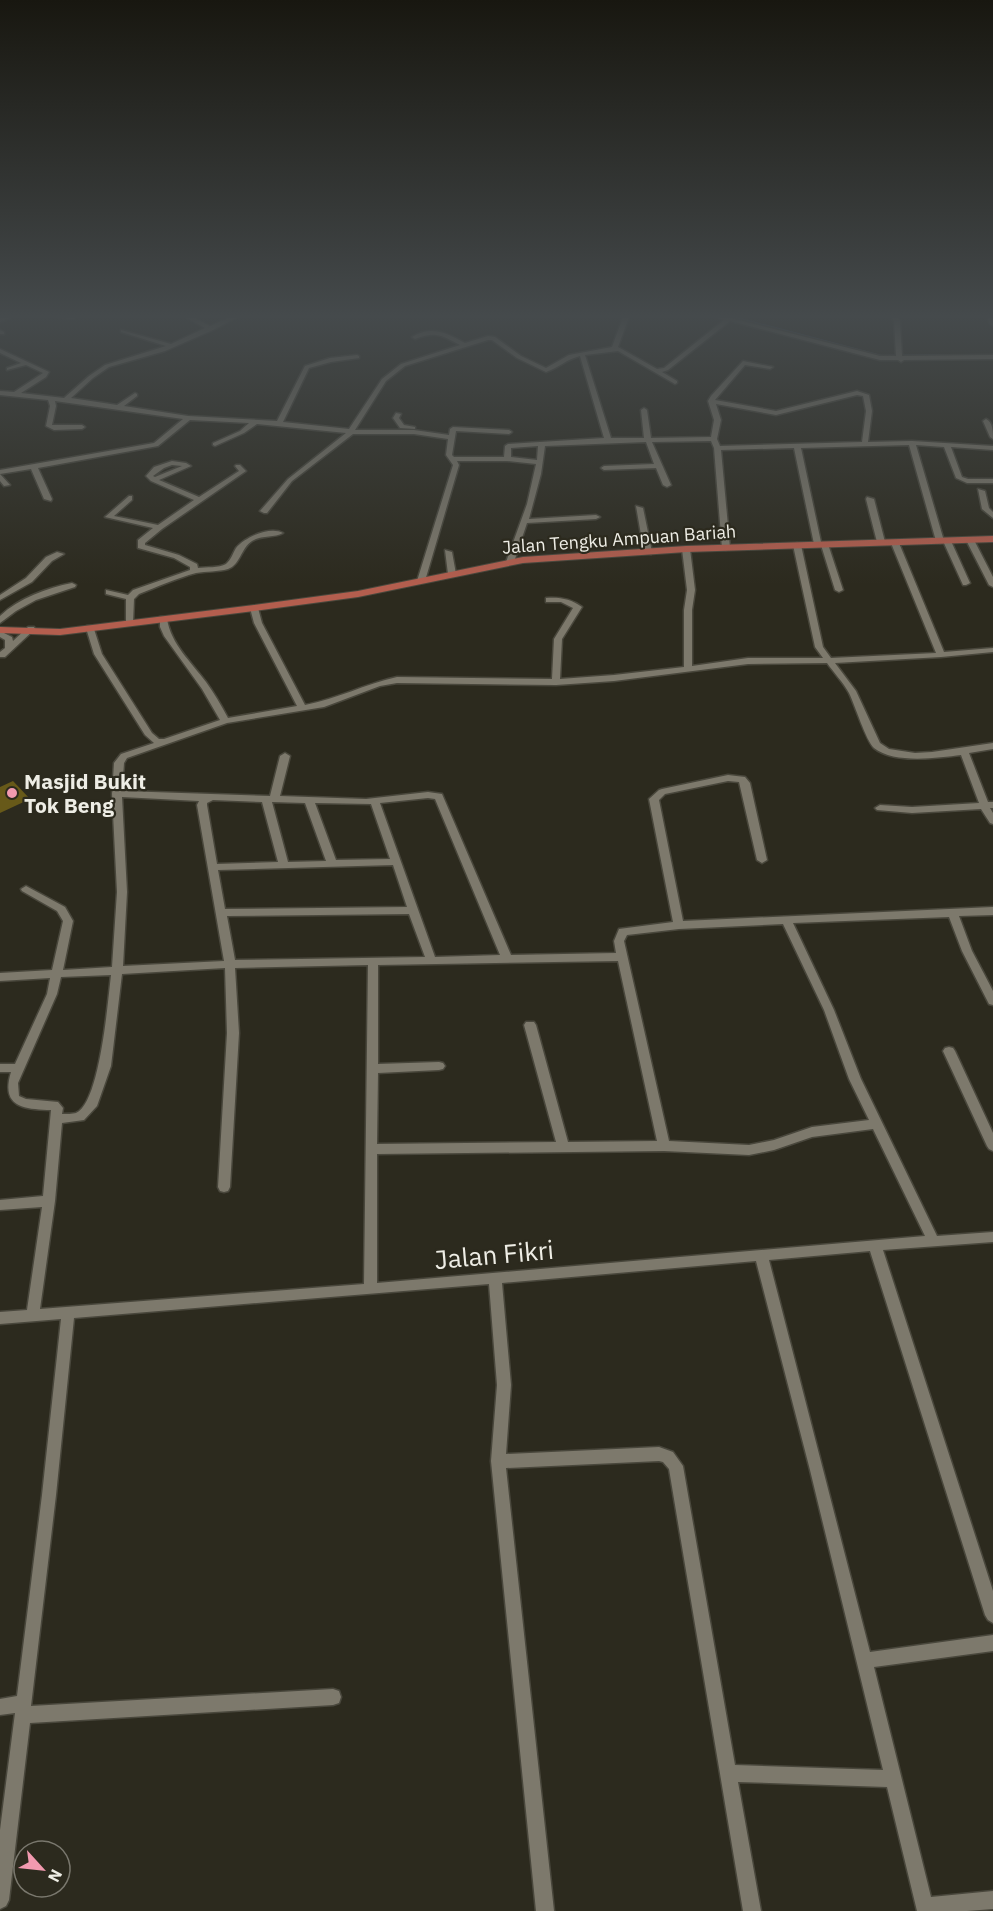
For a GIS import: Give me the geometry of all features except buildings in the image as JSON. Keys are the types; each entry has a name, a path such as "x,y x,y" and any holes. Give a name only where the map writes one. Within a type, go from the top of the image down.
{"main road":[{"name":"Jalan Tengku Ampuan Bariah","path":"0,630 72,630 254,608 358,594 510,562 686,549 993,539"}],"street":[{"path":"53,406 49,426 54,428 82,427"},
{"path":"119,406 188,418 279,423 351,432 509,432"},
{"path":"279,423 287,406"},
{"path":"264,511 290,480 351,432 367,406"},
{"path":"598,406 608,440"},
{"path":"714,406 719,423 714,439 717,448 726,548"},
{"path":"739,406 776,413 804,406"},
{"path":"865,443 869,406"},
{"path":"644,410 648,439 667,485"},
{"path":"398,414 396,418 404,428 451,433"},
{"path":"6,485 0,474 156,445 188,418"},
{"path":"986,421 993,437"},
{"path":"215,444 242,432 255,422"},
{"path":"421,582 455,468 453,459 449,455 451,433"},
{"path":"507,459 508,446 608,440 714,439"},
{"path":"717,448 865,443 912,443 993,448"},
{"path":"912,443 944,541 966,583"},
{"path":"510,562 540,462 542,444"},
{"path":"797,444 821,544 839,590"},
{"path":"947,446 959,478 967,481 993,481"},
{"path":"453,459 507,459 540,462"},
{"path":"153,480 183,470 188,466 181,462 173,462 152,472 149,476 153,480 199,500"},
{"path":"194,571 194,566 189,561 141,546 141,542 159,527 243,471 238,466"},
{"path":"604,468 658,466"},
{"path":"34,467 48,499"},
{"path":"981,491 986,509 993,516"},
{"path":"129,498 109,517 159,527"},
{"path":"870,498 881,542"},
{"path":"639,508 648,552"},
{"path":"524,521 596,517"},
{"path":"130,598 143,588 165,583 194,571 226,567 232,564 239,550 249,540 261,535 279,533"},
{"path":"970,540 993,585"},
{"path":"895,543 941,655"},
{"path":"797,545 819,646 852,691 876,744 881,749 901,755 964,751 993,746"},
{"path":"686,549 691,590 687,610 688,668"},
{"path":"448,552 452,574"},
{"path":"0,598 29,580 49,559 60,554"},
{"path":"0,621 24,604 56,587 72,585"},
{"path":"109,592 130,598"},
{"path":"129,623 130,598"},
{"path":"549,600 562,600 578,608 558,639 556,682"},
{"path":"254,608 258,623 302,707"},
{"path":"163,619 163,627 168,637 206,687 225,721"},
{"path":"90,628 98,654 149,735 157,741 167,742"},
{"path":"0,630 9,639 8,647"},
{"path":"1,656 27,630"},
{"path":"1,656 27,630"},
{"path":"57,1119 80,1117 91,1106 105,1066 117,970 122,892 117,795 120,760 124,756 225,721 324,704 378,684 396,680 556,682 748,661 801,662 993,650"},
{"path":"140,751 150,742 149,735"},
{"path":"964,751 989,805 993,821"},
{"path":"284,865 270,799 285,756"},
{"path":"679,925 654,799 657,795 671,789 728,778 742,779 745,783 762,860"},
{"path":"117,795 375,802 435,795 441,799 507,959"},
{"path":"207,798 202,805 230,964 232,1033 224,1187"},
{"path":"309,801 332,864"},
{"path":"375,802 431,960"},
{"path":"880,808 912,810 989,805"},
{"path":"213,867 397,862"},
{"path":"26,889 61,909 68,921 52,994 12,1083 15,1099 24,1104 54,1105 57,1108 49,1201 33,1315"},
{"path":"221,914 413,910"},
{"path":"664,1146 622,957 619,941 623,932 679,925 993,911"},
{"path":"952,914 967,951 993,1001"},
{"path":"787,921 829,1010 855,1079 934,1242"},
{"path":"0,977 230,964 622,957"},
{"path":"370,1289 373,961"},
{"path":"530,1025 563,1147"},
{"path":"949,1051 993,1146"},
{"path":"372,1069 439,1066"},
{"path":"0,1068 18,1068"},
{"path":"371,1149 664,1146 755,1149 812,1132 877,1124"},
{"path":"0,1205 49,1201"},
{"name":"Jalan Fikri","path":"0,1318 875,1246 992,1241"},
{"path":"875,1246 993,1616"},
{"path":"761,1255 926,1908 993,1900"},
{"path":"495,1278 504,1385 498,1461 545,1911"},
{"path":"0,1900 68,1312"},
{"path":"498,1461 659,1454 668,1457 676,1466 752,1911"},
{"path":"864,1661 993,1643"},
{"path":"0,1707 23,1709 333,1697"},
{"path":"728,1773 892,1779"}],"place":[{"name":"Masjid Bukit Tok Beng","path":"12,793"}]}
